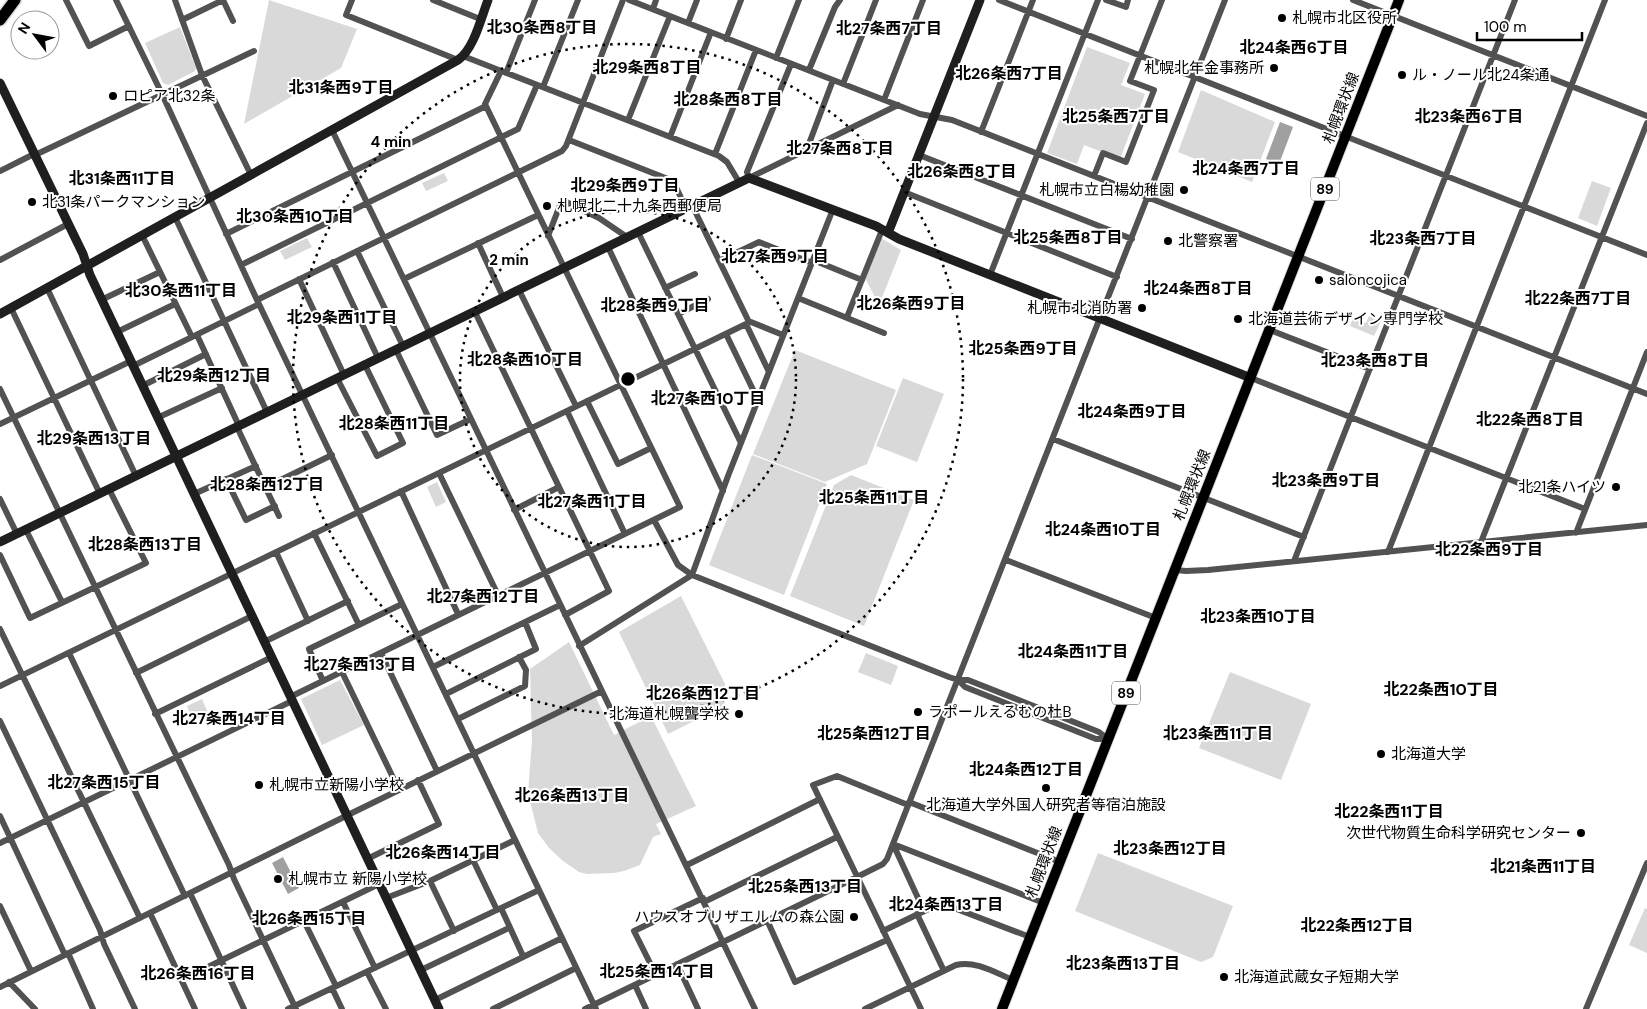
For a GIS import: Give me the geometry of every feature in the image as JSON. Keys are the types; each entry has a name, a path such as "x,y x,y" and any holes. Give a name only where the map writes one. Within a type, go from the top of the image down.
{"highway":[{"path":"0,10 7,0"},
{"path":"0,20 15,0"}],"main road":[{"name":"札幌環状線","path":"1002,1009 1399,0"}],"street":[{"path":"66,0 89,46 129,26"},
{"path":"116,0 595,1007"},
{"path":"176,0 202,75 251,175"},
{"path":"182,20 223,0 233,21"},
{"path":"352,0 346,15 503,72 715,154 726,162 739,182"},
{"path":"432,0 480,19"},
{"path":"0,314 461,58 469,48 488,0"},
{"path":"0,843 176,757 458,614 680,507 485,104 503,72 535,0"},
{"path":"241,265 368,204 518,128 540,86 578,0"},
{"path":"0,424 90,380 194,336 299,279 562,151 623,0"},
{"path":"629,0 920,114 952,120 1647,394"},
{"path":"653,9 656,0"},
{"path":"688,23 697,0"},
{"path":"726,39 742,0"},
{"path":"776,58 799,0"},
{"path":"809,70 835,7 840,0"},
{"path":"843,84 876,0"},
{"path":"884,100 923,0"},
{"path":"847,317 862,280 904,192 980,0"},
{"path":"999,0 1647,255"},
{"path":"981,132 1033,0"},
{"path":"990,275 1098,0"},
{"path":"1106,0 1126,7 1128,0"},
{"path":"1094,176 1103,153 1126,162 1154,90 1130,81 1162,0"},
{"path":"585,1009 595,1007 677,964 883,864 887,860 1225,0"},
{"path":"1352,0 1647,116"},
{"path":"1294,561 1515,0"},
{"path":"1388,552 1605,0"},
{"path":"628,120 670,16"},
{"path":"670,137 711,32"},
{"path":"715,154 756,50"},
{"path":"0,171 254,51"},
{"path":"749,178 747,172 791,64"},
{"path":"807,149 833,80"},
{"path":"0,83 68,224 116,332 439,1009"},
{"path":"0,542 898,105"},
{"path":"226,234 486,106"},
{"path":"1481,542 1647,123"},
{"path":"332,130 755,1009"},
{"path":"568,140 673,181 719,261 769,372"},
{"path":"919,156 1132,239"},
{"path":"749,178 833,210 898,239 1585,509"},
{"path":"904,192 1116,277"},
{"path":"548,236 562,200 599,218 627,237"},
{"path":"580,646 692,575 741,443 833,210"},
{"path":"404,279 538,215"},
{"path":"175,217 268,412"},
{"path":"0,260 68,224"},
{"path":"638,232 741,443"},
{"path":"142,235 175,304 206,354 279,516"},
{"path":"719,261 759,242 862,280"},
{"path":"478,243 503,297"},
{"path":"608,247 723,491"},
{"path":"357,250 437,435 471,419"},
{"path":"333,262 378,358"},
{"path":"101,300 160,272"},
{"path":"666,288 695,274"},
{"path":"299,279 377,456 404,443 365,365"},
{"path":"47,288 136,476"},
{"path":"519,290 576,406"},
{"path":"798,298 884,333"},
{"path":"678,314 708,299"},
{"path":"116,332 175,304"},
{"path":"11,308 100,494"},
{"path":"475,312 609,591 565,615"},
{"path":"0,686 748,323 784,335"},
{"path":"1270,330 1370,369"},
{"path":"726,334 758,400"},
{"path":"1576,533 1647,352"},
{"path":"142,386 206,354"},
{"path":"0,388 295,1007"},
{"path":"158,418 222,388"},
{"path":"587,401 618,464 651,448"},
{"path":"567,411 625,534"},
{"path":"1053,439 1304,537"},
{"path":"266,487 332,455"},
{"path":"194,494 256,466"},
{"path":"439,473 498,595"},
{"path":"226,479 246,520 275,506"},
{"path":"514,510 559,487"},
{"path":"0,554 30,618 146,563 108,489"},
{"path":"401,491 458,614"},
{"path":"0,499 62,602"},
{"path":"654,520 678,565 692,575 958,680 965,687 1096,739 1108,739"},
{"path":"1175,570 1186,571 1294,561 1647,525"},
{"path":"314,533 359,625"},
{"path":"276,552 308,621"},
{"path":"1006,560 1156,618"},
{"path":"264,642 348,601"},
{"path":"323,681 309,649 402,604"},
{"path":"433,667 560,605"},
{"path":"136,673 252,616"},
{"path":"446,694 536,649 525,622"},
{"path":"0,629 140,918"},
{"path":"68,653 187,894 222,960 244,1009"},
{"path":"381,653 437,771"},
{"path":"458,720 525,686 526,670 519,657"},
{"path":"155,714 272,658"},
{"path":"342,672 399,790"},
{"path":"0,987 418,780 602,692"},
{"path":"0,721 135,1009"},
{"path":"921,1009 813,785 837,776 1060,862"},
{"path":"367,859 439,824 418,780"},
{"path":"687,865 820,799"},
{"path":"0,816 93,1009"},
{"path":"656,975 634,932 837,836"},
{"path":"386,898 430,881 515,840"},
{"path":"893,844 1044,903"},
{"path":"893,844 924,911"},
{"path":"473,860 523,956"},
{"path":"1586,1009 1647,864"},
{"path":"430,881 454,931"},
{"path":"181,980 380,884"},
{"path":"288,1009 539,890"},
{"path":"343,902 375,968"},
{"path":"883,930 941,903 1030,937"},
{"path":"0,906 32,971"},
{"path":"150,913 195,1009"},
{"path":"917,914 944,971"},
{"path":"767,920 795,982 887,940"},
{"path":"304,921 342,1009"},
{"path":"420,970 509,928"},
{"path":"435,1000 562,938"},
{"path":"865,1009 965,962 1013,980"},
{"path":"677,964 698,1009"},
{"path":"493,1009 576,968"},
{"path":"368,972 386,1009"},
{"path":"9,982 34,1009"},
{"path":"635,985 646,1009"}],"shaded area":[{"path":"269,0 357,29 341,68 244,124"},
{"path":"180,27 196,68 195,71 168,85 163,83 145,43"},
{"path":"1087,47 1130,63 1121,85 1145,94 1120,159 1084,145 1077,164 1047,153"},
{"path":"1201,90 1275,122 1252,182 1178,152"},
{"path":"1280,122 1293,127 1279,164 1266,159"},
{"path":"444,173 448,181 426,191 422,183"},
{"path":"1592,181 1611,188 1597,226 1578,218"},
{"path":"307,238 312,247 285,260 280,251"},
{"path":"881,238 901,250 879,305 865,278"},
{"path":"1369,316 1381,321 1374,336 1350,326 1353,318 1366,323"},
{"path":"795,350 896,390 867,464 825,482 753,454"},
{"path":"903,378 944,394 917,462 876,446"},
{"path":"752,455 827,484 784,595 709,565"},
{"path":"851,475 914,500 864,626 790,596 834,485"},
{"path":"437,482 446,502 436,507 427,487"},
{"path":"681,596 725,684 724,706 668,734 619,632"},
{"path":"569,642 614,735 651,716 696,806 656,824 661,834 653,837 640,865 624,871 587,874 579,872 563,861 549,848 538,833 528,793 532,740 530,669"},
{"path":"866,653 898,666 891,685 858,672"},
{"path":"1230,672 1311,704 1281,780 1199,748"},
{"path":"340,680 364,725 322,745 301,699"},
{"path":"202,699 208,713 193,721 187,706"},
{"path":"1098,853 1233,906 1213,957 1201,962 1075,911"},
{"path":"283,857 299,888 288,894 272,863"},
{"path":"1645,908 1647,909 1647,953 1629,945"}],"place":[{"name":"札幌市北区役所","path":"1282,18"},
{"name":"札幌北年金事務所","path":"1274,68"},
{"name":"ル・ノール北24条通","path":"1402,75"},
{"name":"ロピア北32条","path":"113,96"},
{"name":"札幌市立白楊幼稚園","path":"1184,190"},
{"name":"北31条パークマンション","path":"32,202"},
{"name":"札幌北二十九条西郵便局","path":"547,206"},
{"name":"北警察署","path":"1168,241"},
{"name":"saloncojica","path":"1319,280"},
{"name":"札幌市北消防署","path":"1142,308"},
{"name":"北海道芸術デザイン専門学校","path":"1238,319"},
{"name":"北21条ハイツ","path":"1616,487"},
{"name":"ラポールえるむの杜B","path":"918,712"},
{"name":"北海道札幌聾学校","path":"739,714"},
{"name":"北海道大学","path":"1381,754"},
{"name":"札幌市立新陽小学校","path":"259,785"},
{"name":"北海道大学外国人研究者等宿泊施設","path":"1046,788"},
{"name":"次世代物質生命科学研究センター","path":"1581,833"},
{"name":"札幌市立 新陽小学校","path":"278,879"},
{"name":"ハウスオブリザエルムの森公園","path":"854,917"},
{"name":"北海道武蔵女子短期大学","path":"1224,977"}],"district":[{"name":"北30条西8丁目","path":"542,27"},
{"name":"北27条西7丁目","path":"889,28"},
{"name":"北24条西6丁目","path":"1294,47"},
{"name":"北29条西8丁目","path":"647,67"},
{"name":"北26条西7丁目","path":"1009,73"},
{"name":"北31条西9丁目","path":"341,87"},
{"name":"北28条西8丁目","path":"728,99"},
{"name":"北25条西7丁目","path":"1116,116"},
{"name":"北23条西6丁目","path":"1469,116"},
{"name":"北27条西8丁目","path":"840,148"},
{"name":"北24条西7丁目","path":"1246,168"},
{"name":"北26条西8丁目","path":"962,171"},
{"name":"北31条西11丁目","path":"122,178"},
{"name":"北29条西9丁目","path":"625,185"},
{"name":"北30条西10丁目","path":"295,216"},
{"name":"北25条西8丁目","path":"1068,237"},
{"name":"北23条西7丁目","path":"1423,238"},
{"name":"北27条西9丁目","path":"775,256"},
{"name":"北24条西8丁目","path":"1198,288"},
{"name":"北30条西11丁目","path":"181,290"},
{"name":"北22条西7丁目","path":"1578,298"},
{"name":"北26条西9丁目","path":"911,303"},
{"name":"北28条西9丁目","path":"655,305"},
{"name":"北29条西11丁目","path":"342,317"},
{"name":"北25条西9丁目","path":"1023,348"},
{"name":"北28条西10丁目","path":"525,359"},
{"name":"北23条西8丁目","path":"1375,360"},
{"name":"北29条西12丁目","path":"214,375"},
{"name":"北27条西10丁目","path":"708,398"},
{"name":"北24条西9丁目","path":"1132,411"},
{"name":"北22条西8丁目","path":"1530,419"},
{"name":"北28条西11丁目","path":"394,423"},
{"name":"北29条西13丁目","path":"94,438"},
{"name":"北23条西9丁目","path":"1326,480"},
{"name":"北28条西12丁目","path":"267,484"},
{"name":"北25条西11丁目","path":"874,497"},
{"name":"北27条西11丁目","path":"592,501"},
{"name":"北24条西10丁目","path":"1103,529"},
{"name":"北28条西13丁目","path":"145,544"},
{"name":"北22条西9丁目","path":"1489,549"},
{"name":"北27条西12丁目","path":"483,596"},
{"name":"北23条西10丁目","path":"1258,616"},
{"name":"北24条西11丁目","path":"1073,651"},
{"name":"北27条西13丁目","path":"360,664"},
{"name":"北22条西10丁目","path":"1441,689"},
{"name":"北26条西12丁目","path":"703,693"},
{"name":"北27条西14丁目","path":"229,718"},
{"name":"北25条西12丁目","path":"874,733"},
{"name":"北23条西11丁目","path":"1218,733"},
{"name":"北24条西12丁目","path":"1026,769"},
{"name":"北27条西15丁目","path":"104,782"},
{"name":"北26条西13丁目","path":"572,795"},
{"name":"北22条西11丁目","path":"1389,811"},
{"name":"北23条西12丁目","path":"1170,848"},
{"name":"北26条西14丁目","path":"443,852"},
{"name":"北21条西11丁目","path":"1543,866"},
{"name":"北25条西13丁目","path":"805,886"},
{"name":"北24条西13丁目","path":"946,904"},
{"name":"北26条西15丁目","path":"309,918"},
{"name":"北22条西12丁目","path":"1357,925"},
{"name":"北23条西13丁目","path":"1123,963"},
{"name":"北25条西14丁目","path":"657,971"},
{"name":"北26条西16丁目","path":"198,973"}]}
